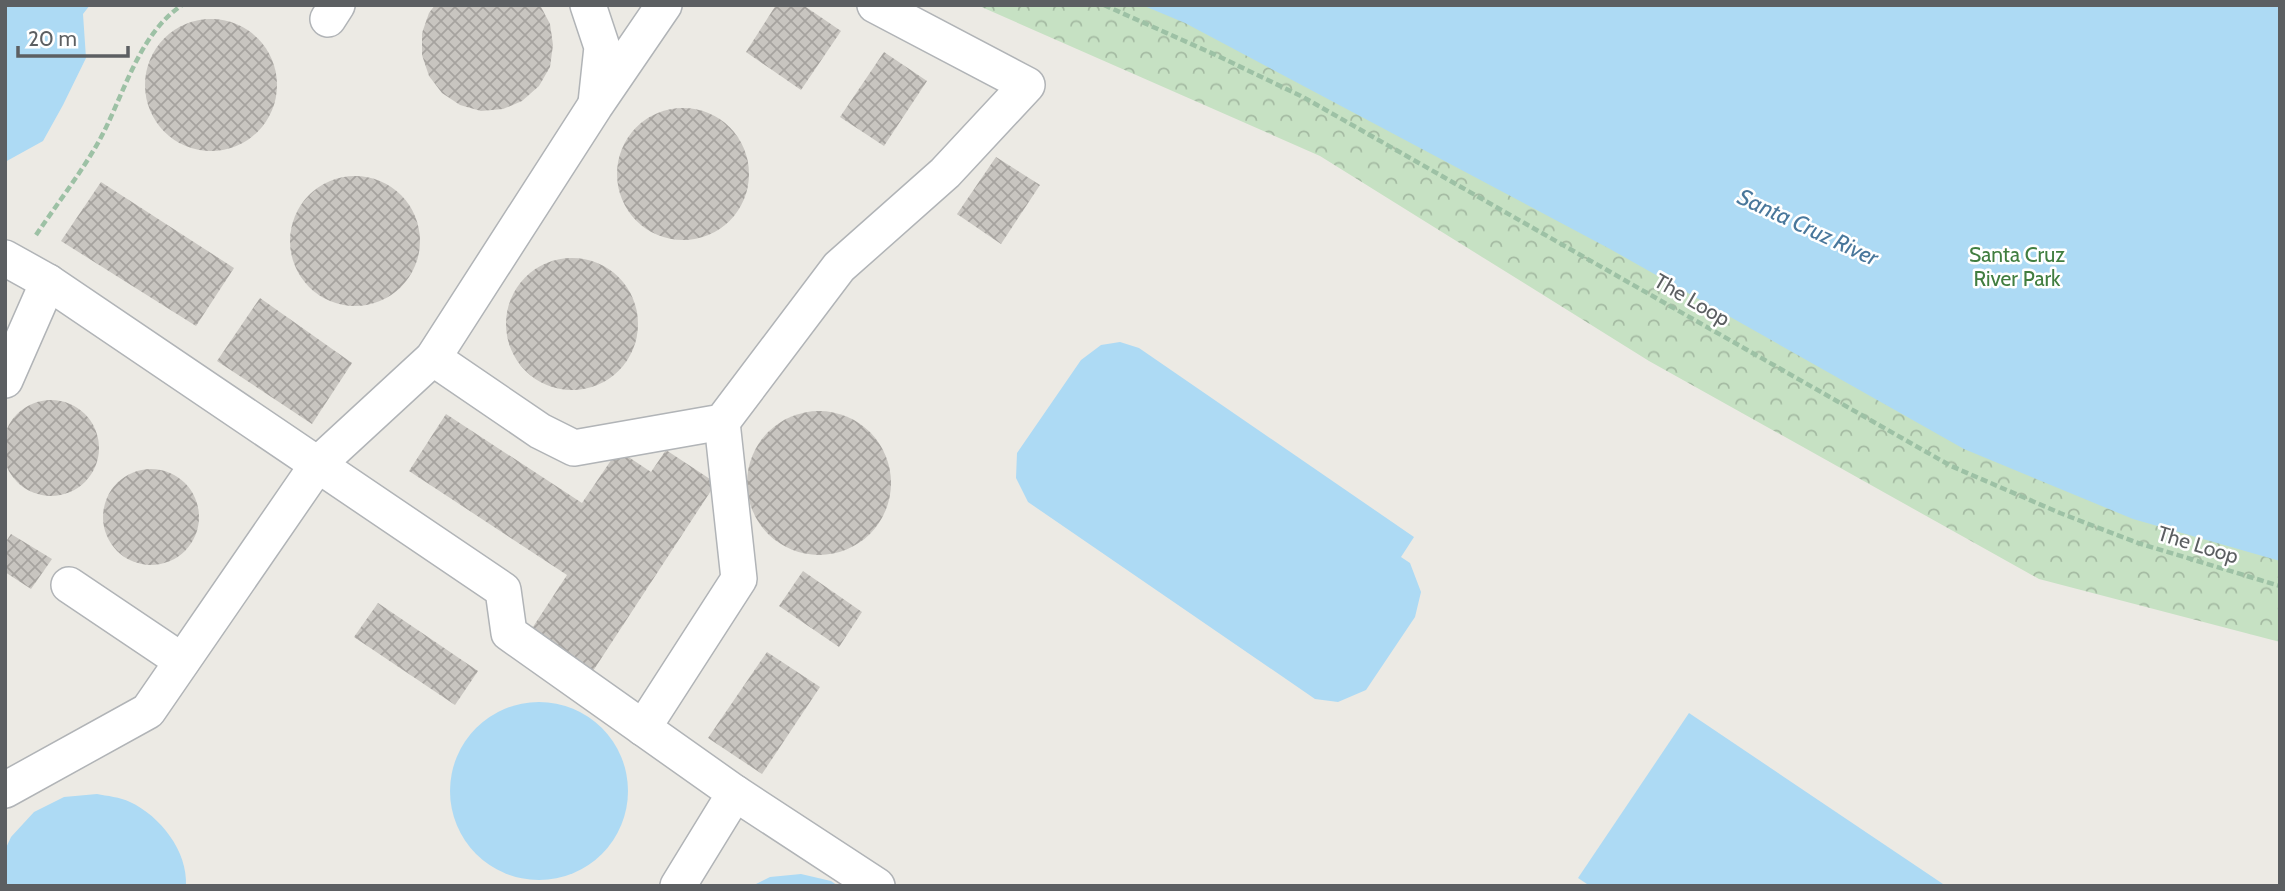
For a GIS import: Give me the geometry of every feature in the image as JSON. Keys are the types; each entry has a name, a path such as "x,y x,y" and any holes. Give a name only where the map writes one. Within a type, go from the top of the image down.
{"lane":[{"path":"588,5 602,47 596,106"},
{"path":"5,790 148,711 318,464 433,358 664,5"},
{"path":"433,358 540,430 574,448 722,422 839,267 945,173 1027,85 875,5"},
{"path":"11,261 48,282 503,590 509,633 735,793 877,886"},
{"path":"5,380 48,282"},
{"path":"643,728 739,579 722,422"},
{"path":"69,585 182,661"},
{"path":"678,886 735,793"}],"path":[{"path":"11,261 99,141 152,34 169,14 182,5"},
{"name":"The Loop","path":"1104,5 1218,55 1303,97 1951,466 2138,543 2280,586"}],"green space":[{"name":"Santa Cruz River","path":"977,5 2280,5 2280,642 2039,579 1649,361 1320,156"}],"water":[{"path":"5,5 90,5 83,14 86,58 63,105 43,141 5,162"},
{"name":"Santa Cruz River","path":"1142,5 2280,5 2280,561 2133,519 1964,449 1610,249 1185,23"},
{"path":"1120,342 1139,348 1414,537 1401,557 1410,563 1421,592 1415,617 1366,690 1338,702 1315,699 1028,502 1016,478 1017,453 1081,360 1101,345"},
{"path":"539,702 573,709 602,728 621,757 628,791 621,825 602,854 573,873 539,880 505,873 476,854 457,825 450,791 457,757 476,728 505,709"},
{"path":"1689,713 1946,886 1590,886 1578,878"},
{"path":"97,794 130,802 152,816 177,848 186,886 5,886 5,850 11,837 34,812 64,797"},
{"path":"801,874 831,881 838,886 752,886 770,877"}],"building":[{"path":"435,5 540,5 550,24 553,45 550,67 539,86 522,101 503,109 481,111 460,105 442,93 429,76 422,55 422,33"},
{"path":"776,5 803,5 841,31 801,90 746,52"},
{"path":"211,19 236,24 257,39 272,60 277,85 272,110 257,131 236,146 211,151 186,146 165,131 150,110 145,85 150,60 165,39 186,24"},
{"path":"884,52 927,81 884,146 840,117"},
{"path":"683,108 708,113 729,128 744,149 749,174 744,199 729,220 708,235 683,240 658,235 637,220 622,199 617,174 622,149 637,128 658,113"},
{"path":"996,157 1040,185 1001,244 957,214"},
{"path":"355,176 380,180 401,195 416,216 420,241 416,266 401,287 380,302 355,306 330,302 309,287 294,266 290,241 294,216 309,195 330,180"},
{"path":"101,182 234,268 196,326 61,241"},
{"path":"572,258 597,263 618,278 633,299 638,324 633,349 618,370 597,385 572,390 547,385 526,370 511,349 506,324 511,299 526,278 547,263"},
{"path":"260,298 352,363 312,424 217,361"},
{"path":"51,400 69,404 85,414 95,430 99,448 95,466 85,482 69,492 51,496 33,492 17,482 7,466 3,448 7,430 17,414 33,404"},
{"path":"819,411 847,416 870,432 886,455 891,483 886,511 870,534 847,550 819,555 791,550 768,534 752,511 747,483 752,455 768,432 791,416"},
{"path":"446,414 582,503 618,450 651,472 666,450 716,483 591,674 529,633 567,575 409,471"},
{"path":"151,469 169,472 185,483 196,499 199,517 196,535 185,551 169,562 151,565 133,562 117,551 106,535 103,517 106,499 117,483 133,472"},
{"path":"11,534 52,559 31,589 5,572 5,543"},
{"path":"803,571 862,612 839,647 779,606"},
{"path":"378,603 478,671 455,705 354,637"},
{"path":"767,652 820,687 762,774 708,738"}],"park label":[{"name":"Santa Cruz River Park","path":"2017,267"}]}
